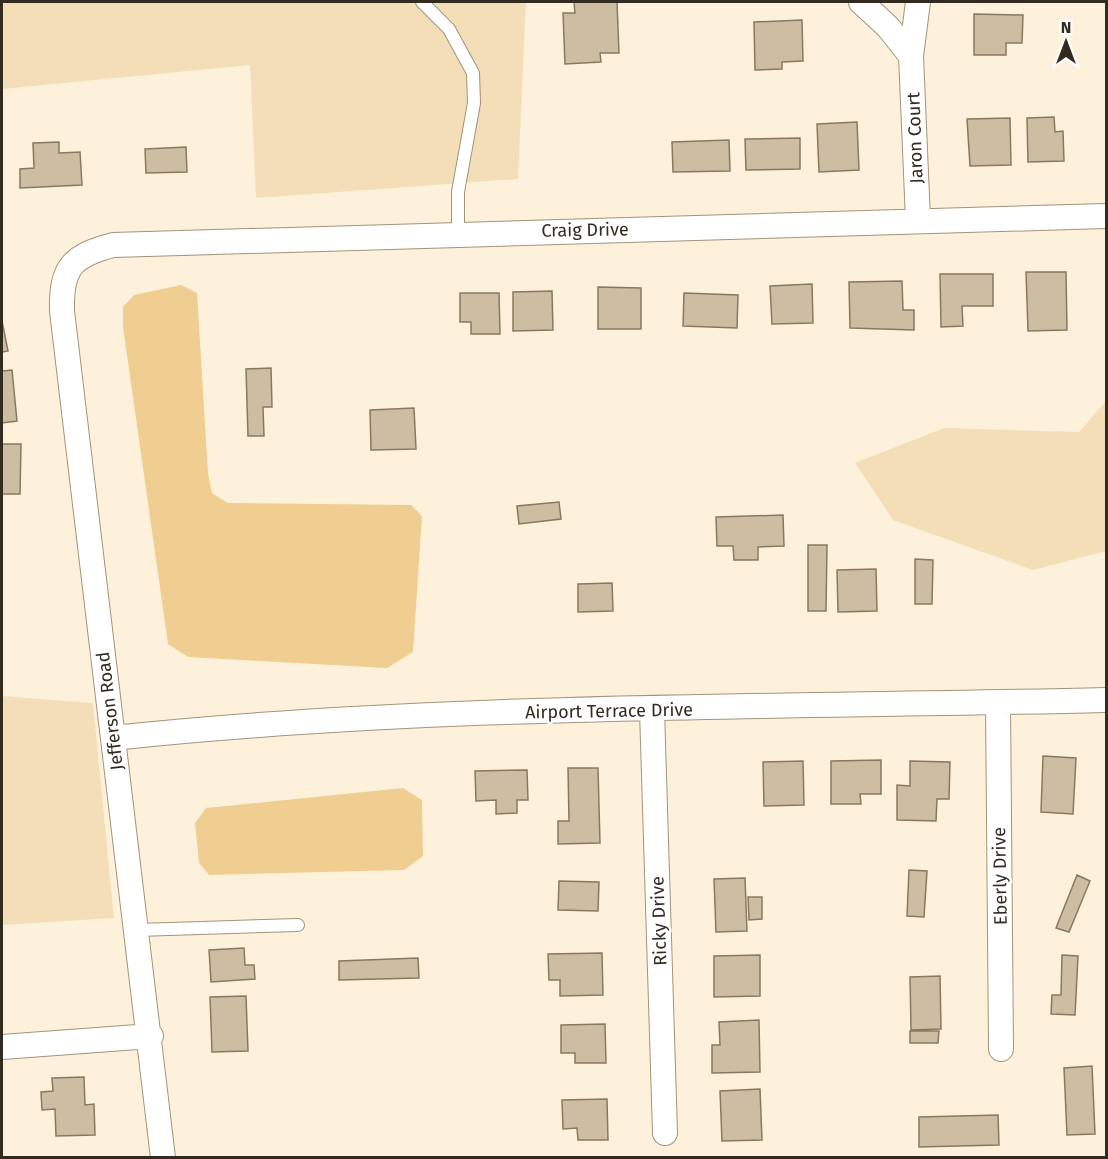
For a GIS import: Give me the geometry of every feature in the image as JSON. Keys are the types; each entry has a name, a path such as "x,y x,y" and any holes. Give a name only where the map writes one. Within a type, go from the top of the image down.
{"street":[{"path":"861,2 888,27 911,56"},
{"name":"Jaron Court","path":"918,2 911,56 918,220"},
{"name":"Craig Drive","path":"69,266 87,252 113,245 459,233 1107,216"},
{"name":"Jefferson Road","path":"69,266 61,287 62,311 164,1158"},
{"name":"Airport Terrace Drive","path":"113,738 232,726 492,714 1107,700"},
{"name":"Eberly Drive","path":"998,702 1001,1049"},
{"name":"Ricky Drive","path":"652,710 665,1133"},
{"path":"2,1047 151,1036"}],"lane":[{"path":"422,2 449,28 473,73 474,103 458,192 459,233"},
{"path":"137,930 298,925"}],"shaded area":[{"path":"2,2 526,2 518,179 256,198 250,65 2,89"},
{"path":"181,285 197,293 208,473 212,493 228,503 411,505 422,516 413,652 387,668 188,657 168,644 123,327 123,307 134,295"},
{"path":"1106,401 1106,551 1033,570 893,520 855,463 944,428 1079,432"},
{"path":"2,696 93,703 114,918 2,925"},
{"path":"403,788 422,800 423,856 404,870 209,875 199,863 195,823 206,808"}],"building":[{"path":"574,2 617,2 619,53 600,53 601,62 565,64 563,13 575,13"},
{"path":"974,14 1023,15 1022,43 1006,43 1006,55 974,55"},
{"path":"802,20 803,61 782,62 782,69 755,70 754,22"},
{"path":"1054,117 1055,132 1063,131 1064,161 1028,162 1027,118"},
{"path":"1010,118 1011,165 970,166 967,119"},
{"path":"857,122 859,170 819,172 817,124"},
{"path":"800,138 800,169 746,170 745,139"},
{"path":"729,140 730,171 673,172 672,142"},
{"path":"59,142 59,153 80,152 82,185 20,188 20,169 34,168 33,143"},
{"path":"186,147 187,172 146,173 145,149"},
{"path":"1026,272 1066,272 1067,330 1028,331"},
{"path":"940,274 993,274 993,306 962,306 963,326 941,327"},
{"path":"902,281 903,310 914,310 914,330 850,328 849,282"},
{"path":"812,284 813,323 772,324 770,286"},
{"path":"598,287 641,288 641,329 598,329"},
{"path":"552,291 553,330 513,331 513,292"},
{"path":"460,293 499,293 500,334 471,334 471,322 460,322"},
{"path":"684,293 738,295 737,328 683,326"},
{"path":"2,321 8,351 2,352"},
{"path":"271,368 272,407 263,407 264,436 248,436 246,369"},
{"path":"12,370 17,421 2,423 2,371"},
{"path":"414,408 416,449 371,450 370,410"},
{"path":"2,444 21,444 20,494 2,494"},
{"path":"559,502 561,519 519,524 517,506"},
{"path":"783,515 784,546 758,547 758,560 734,560 733,546 717,546 716,517"},
{"path":"808,545 827,545 826,611 808,611"},
{"path":"915,559 933,560 932,604 915,604"},
{"path":"876,569 877,611 838,612 837,570"},
{"path":"612,583 613,611 578,612 578,584"},
{"path":"1043,756 1076,758 1073,814 1041,812"},
{"path":"881,760 881,794 860,794 861,804 831,804 831,761"},
{"path":"803,761 804,805 764,806 763,762"},
{"path":"910,761 950,762 949,799 937,799 936,821 897,820 897,785 910,786"},
{"path":"568,768 598,768 600,843 558,844 558,821 569,821"},
{"path":"527,770 528,800 517,800 517,813 496,814 496,800 476,801 475,771"},
{"path":"909,870 927,871 924,917 907,916"},
{"path":"1077,875 1090,881 1069,932 1056,928"},
{"path":"745,878 747,931 716,932 714,879"},
{"path":"559,881 599,882 598,911 558,910"},
{"path":"748,897 762,897 762,919 749,920"},
{"path":"244,948 245,965 254,965 255,979 211,982 209,950"},
{"path":"602,953 603,995 560,996 560,980 549,980 548,954"},
{"path":"760,955 760,996 714,997 714,956"},
{"path":"1062,955 1078,956 1075,1015 1051,1014 1052,995 1061,995"},
{"path":"418,958 419,978 339,980 339,961"},
{"path":"940,976 941,1029 911,1030 910,977"},
{"path":"246,996 248,1051 212,1052 210,997"},
{"path":"759,1020 760,1072 712,1073 712,1045 720,1045 719,1022"},
{"path":"605,1024 606,1063 575,1063 575,1053 561,1053 561,1025"},
{"path":"910,1031 939,1031 938,1043 910,1043"},
{"path":"1092,1066 1095,1134 1067,1135 1064,1068"},
{"path":"84,1077 85,1105 94,1104 95,1135 56,1136 55,1109 42,1110 41,1092 53,1091 52,1078"},
{"path":"760,1089 762,1140 722,1141 720,1091"},
{"path":"607,1099 608,1140 578,1140 577,1128 563,1129 562,1100"},
{"path":"998,1115 999,1145 919,1147 919,1117"}]}
